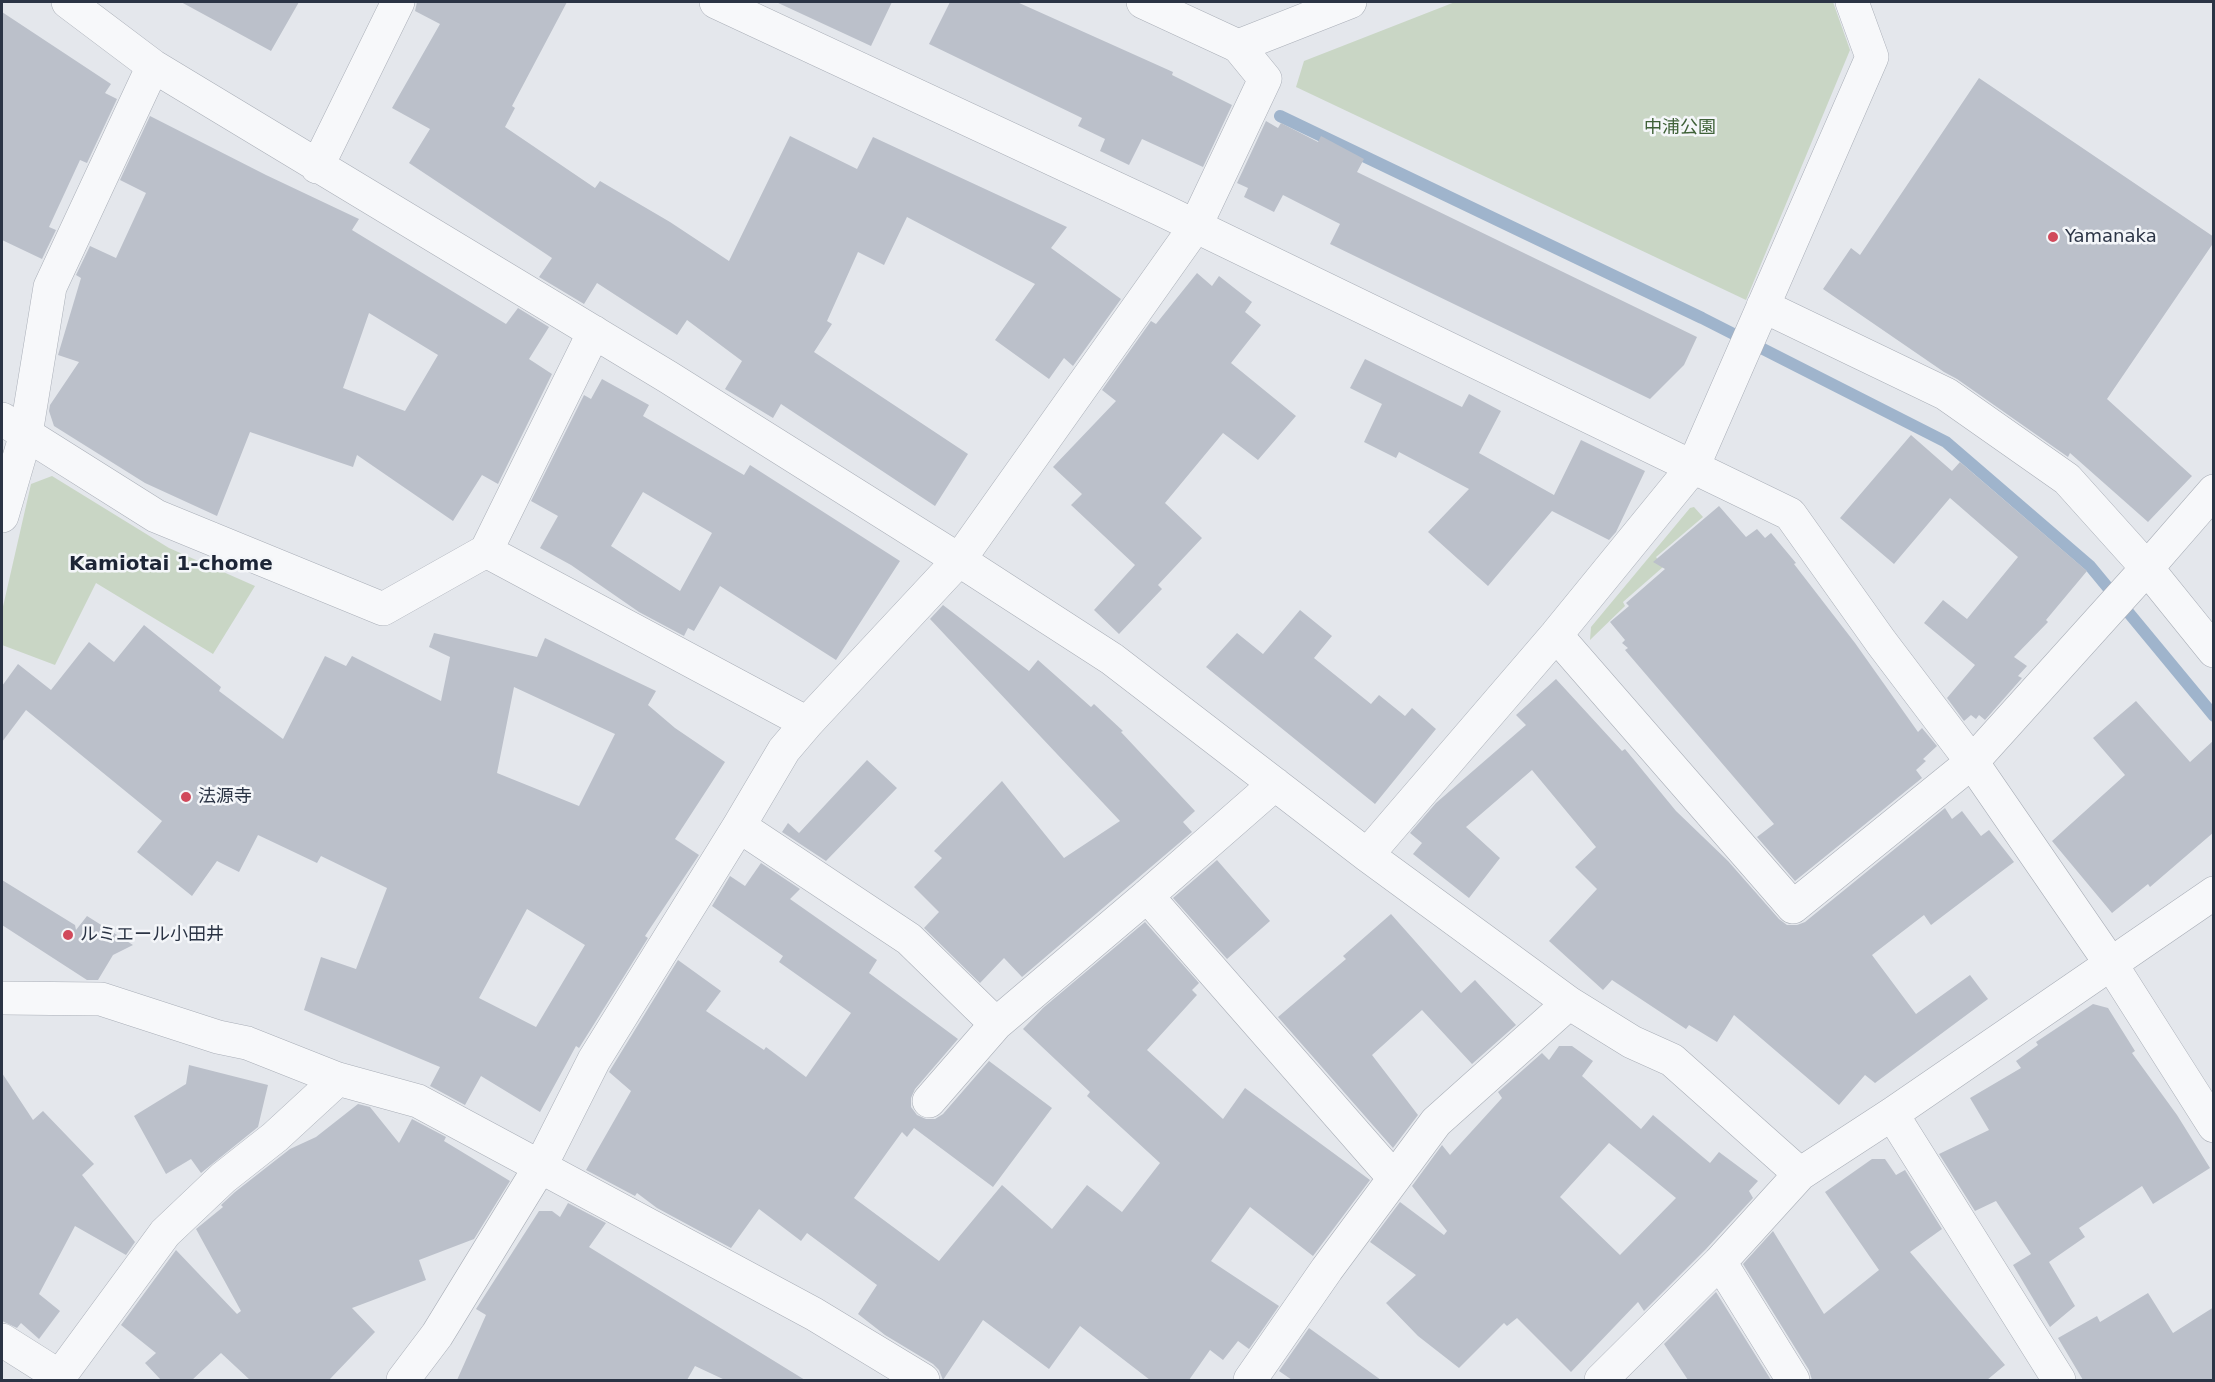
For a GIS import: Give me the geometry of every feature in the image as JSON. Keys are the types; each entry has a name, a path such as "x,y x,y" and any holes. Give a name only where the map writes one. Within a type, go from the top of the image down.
{"street":[{"path":"68,2 153,66 594,332 959,560 1112,659 1367,855 1569,1003 1632,1042 1672,1060 1800,1174"},
{"path":"317,167 398,2"},
{"path":"716,2 1195,227 1790,514 1881,642 1972,762 2111,964 2214,1125"},
{"path":"403,1380 436,1335 540,1167 594,1060 740,826 784,750 959,560 1195,227 1265,79 1238,46 1143,2"},
{"path":"1238,46 1350,2"},
{"path":"1367,855 1556,635 1693,467 1872,57 1852,2"},
{"path":"2,516 14,426 50,287 153,66"},
{"path":"1760,314 1946,393 2067,479 2147,568 2214,651"},
{"path":"14,426 156,516 383,609 486,550 594,332"},
{"path":"1556,635 1793,908 1972,762 2214,491"},
{"path":"486,550 807,723"},
{"path":"929,1101 996,1024 1275,784"},
{"path":"740,826 909,939 996,1024"},
{"path":"1601,1380 1720,1262 1800,1174 1892,1114 2214,893"},
{"path":"1147,896 1394,1178"},
{"path":"2,998 101,999 247,1043 339,1079 418,1101 814,1314 923,1380"},
{"path":"1250,1380 1436,1122 1569,1003"},
{"path":"2,1340 58,1378 165,1233 223,1178 275,1137 339,1079"},
{"path":"1892,1114 2059,1380"},
{"path":"1720,1262 1792,1380"}],"green space":[{"name":"中浦公園","path":"1455,2 1833,2 1850,50 1746,300 1296,87 1304,61"},
{"path":"52,476 169,548 255,586 213,654 96,583 55,665 2,645 2,611 31,484"},
{"path":"1694,507 1703,517 1656,557 1663,567 1623,602 1625,606 1590,640 1591,627 1690,508"}],"building":[{"path":"181,2 299,2 271,51"},
{"path":"417,2 567,2 512,106 515,108 505,127 595,188 600,181 670,222 729,261 790,136 857,169 873,137 1067,227 1051,248 1121,299 1073,366 1064,358 1049,379 995,340 1035,284 907,217 884,265 858,252 827,321 832,324 814,352 968,454 935,506 781,404 773,418 725,389 742,361 687,320 677,335 597,283 584,304 539,277 552,258 409,163 430,129 392,108 440,24 415,11"},
{"path":"776,2 892,2 871,46"},
{"path":"950,2 1017,2 1173,72 1172,75 1232,105 1203,167 1142,139 1129,165 1100,151 1105,139 1078,126 1082,118 929,44"},
{"path":"2,12 111,84 105,93 117,99 87,163 80,160 49,227 56,230 42,259 2,240"},
{"path":"1979,78 2214,237 2214,242 2107,399 2192,476 2148,522 2070,453 2068,457 1823,289 1851,248 1860,255"},
{"path":"150,116 359,219 352,230 506,324 518,308 549,327 529,359 552,374 498,484 482,475 453,521 357,455 353,467 250,432 217,516 145,483 54,426 49,411 50,405 79,362 58,355 81,278 76,275 90,246 116,258 146,193 120,180","holes":["369,313 438,355 405,411 343,388"]},
{"path":"1266,121 1278,128 1281,123 1318,142 1321,136 1364,159 1357,172 1697,337 1684,365 1650,399 1330,244 1340,224 1283,195 1274,212 1244,197 1248,188 1237,183"},
{"path":"1197,273 1212,286 1219,276 1252,302 1245,312 1261,325 1231,363 1296,416 1258,460 1223,433 1165,503 1202,538 1158,585 1162,589 1119,634 1094,610 1135,565 1071,505 1082,494 1053,467 1116,401 1102,390 1151,321 1156,324"},
{"path":"1365,359 1462,407 1469,394 1501,411 1479,453 1554,495 1581,440 1645,471 1616,532 1609,540 1552,511 1488,586 1428,532 1469,489 1399,452 1396,458 1364,442 1382,404 1350,388"},
{"path":"602,379 649,405 643,416 744,475 750,465 900,561 836,660 720,586 694,631 688,628 684,636 639,612 571,565 540,548 558,516 531,501 584,395 591,399","holes":["643,492 712,533 680,591 611,546"]},
{"path":"1911,435 1952,471 1960,462 2087,571 2046,620 2048,622 2014,657 2027,666 2018,676 2022,678 1985,720 1979,715 1976,719 1971,715 1964,721 1947,698 1975,665 1924,623 1943,600 1967,619 2018,557 1950,498 1894,564 1840,518"},
{"path":"1719,506 1746,537 1757,529 1765,538 1771,533 1796,563 1794,564 1855,643 1918,732 1922,728 1937,746 1923,759 1926,761 1916,770 1922,778 1795,881 1757,837 1774,824 1625,650 1628,648 1622,643 1625,640 1610,622 1629,606 1626,603 1665,569 1653,562"},
{"path":"943,605 1029,671 1038,660 1091,707 1094,704 1123,731 1121,732 1195,811 1183,822 1192,832 1022,977 1004,958 980,983 924,928 939,912 914,887 942,858 934,851 1002,781 1064,858 1120,821 930,619"},
{"path":"1300,610 1332,636 1314,658 1371,704 1379,695 1405,716 1412,708 1436,729 1375,804 1206,667 1237,633 1263,654"},
{"path":"144,625 221,687 219,691 283,739 325,656 346,666 352,656 441,701 450,657 429,647 434,633 537,657 545,638 656,691 648,705 675,728 725,762 675,839 699,855 645,936 648,938 579,1048 576,1046 540,1112 481,1076 465,1105 430,1086 440,1067 304,1010 321,957 356,969 387,888 321,856 317,863 258,835 239,872 217,861 192,896 137,852 162,821 26,710 2,742 2,686 18,664 51,690 89,642 114,662","holes":["514,687 615,734 579,806 497,773","527,909 585,945 536,1027 479,998"]},
{"path":"1556,679 1622,751 1625,749 1676,811 1728,861 1779,919 1787,925 1805,922 1945,808 1952,819 1962,811 1981,836 1989,830 2014,862 1931,925 1924,915 1872,955 1916,1014 1970,975 1988,999 1875,1083 1865,1075 1839,1105 1734,1015 1717,1042 1689,1025 1686,1029 1612,980 1603,990 1549,941 1597,889 1575,867 1596,847 1532,770 1466,827 1500,858 1469,898 1413,854 1422,843 1410,833 1436,803 1526,725 1516,715"},
{"path":"2136,701 2190,762 2214,740 2214,832 2150,887 2148,884 2112,913 2052,841 2125,775 2093,738"},
{"path":"867,760 897,788 826,861 782,832 788,823 799,833"},
{"path":"1217,860 1270,921 1227,959 1173,898"},
{"path":"761,863 800,889 790,899 877,960 869,973 958,1039 915,1089 911,1098 911,1107 917,1115 926,1119 935,1119 943,1114 989,1061 1052,1108 993,1187 914,1128 907,1137 902,1132 854,1198 939,1261 1002,1185 1052,1229 1087,1185 1122,1212 1160,1163 1087,1096 1090,1092 1023,1029 1043,1008 1145,922 1199,983 1192,990 1197,995 1147,1050 1223,1119 1245,1088 1370,1180 1313,1256 1250,1207 1211,1261 1279,1306 1249,1349 1238,1341 1223,1360 1210,1350 1189,1380 1150,1380 1080,1326 1049,1369 983,1320 943,1380 939,1370 933,1364 885,1335 858,1314 877,1285 807,1233 801,1241 759,1209 731,1248 657,1208 637,1193 635,1196 586,1170 631,1091 609,1072 678,960 721,991 706,1011 764,1050 766,1047 806,1077 851,1013 779,962 783,956 712,906 730,876 745,886"},
{"name":"ルミエール小田井","path":"2,880 75,925 76,930 87,916 133,945 113,955 98,980 87,980 2,925"},
{"path":"1391,914 1461,993 1475,980 1516,1025 1472,1064 1422,1010 1372,1055 1418,1115 1393,1148 1278,1017 1346,959 1343,956"},
{"path":"2093,1004 2108,1008 2135,1051 2132,1053 2177,1115 2210,1168 2153,1204 2142,1186 2079,1228 2085,1237 2049,1262 2075,1306 2050,1327 2013,1265 2031,1254 1996,1201 1975,1211 1939,1154 1989,1130 1970,1098 2021,1068 2016,1061 2038,1045 2036,1042"},
{"path":"1559,1046 1572,1046 1593,1061 1582,1076 1641,1129 1653,1115 1710,1163 1719,1152 1758,1181 1749,1191 1753,1198 1706,1249 1644,1311 1638,1302 1571,1372 1517,1318 1507,1326 1504,1323 1459,1368 1418,1336 1386,1303 1416,1275 1370,1242 1400,1202 1444,1235 1447,1231 1412,1186 1442,1145 1450,1155 1502,1098 1498,1092 1542,1053 1549,1060","holes":["1609,1143 1676,1198 1620,1255 1560,1197"]},
{"path":"189,1065 268,1085 258,1127 201,1173 191,1159 166,1174 134,1116 186,1084"},
{"path":"2,1073 33,1120 43,1111 94,1164 82,1175 135,1242 126,1255 75,1226 39,1294 60,1311 39,1339 21,1323 17,1328 2,1321"},
{"path":"358,1104 370,1107 399,1143 412,1119 446,1137 444,1141 510,1181 474,1239 419,1260 426,1280 352,1308 375,1332 329,1380 250,1380 221,1353 192,1380 161,1380 145,1363 156,1353 121,1325 176,1250 237,1314 241,1311 196,1229 223,1207 221,1205 235,1192 290,1149 316,1137"},
{"path":"1872,1159 1885,1159 1896,1175 1905,1170 1942,1229 1910,1252 2005,1365 1987,1380 1812,1380 1809,1370 1743,1264 1773,1231 1824,1314 1879,1270 1825,1192"},
{"path":"568,1203 606,1223 589,1247 805,1380 725,1380 695,1366 687,1380 457,1380 486,1315 476,1309 539,1211 552,1211 560,1217"},
{"path":"1716,1292 1771,1380 1688,1380 1664,1344"},
{"path":"2148,1293 2173,1333 2214,1307 2214,1380 2083,1380 2058,1338 2097,1316 2100,1322"},
{"path":"1309,1328 1381,1380 1292,1380 1279,1371"}],"waterway":[{"path":"1280,116 1702,318 1946,442 2090,566 2214,716"}],"place":[{"name":"Yamanaka","path":"2053,237"},
{"name":"法源寺","path":"186,797"},
{"name":"ルミエール小田井","path":"68,935"}],"district":[{"name":"Kamiotai 1-chome","path":"171,565"}]}
